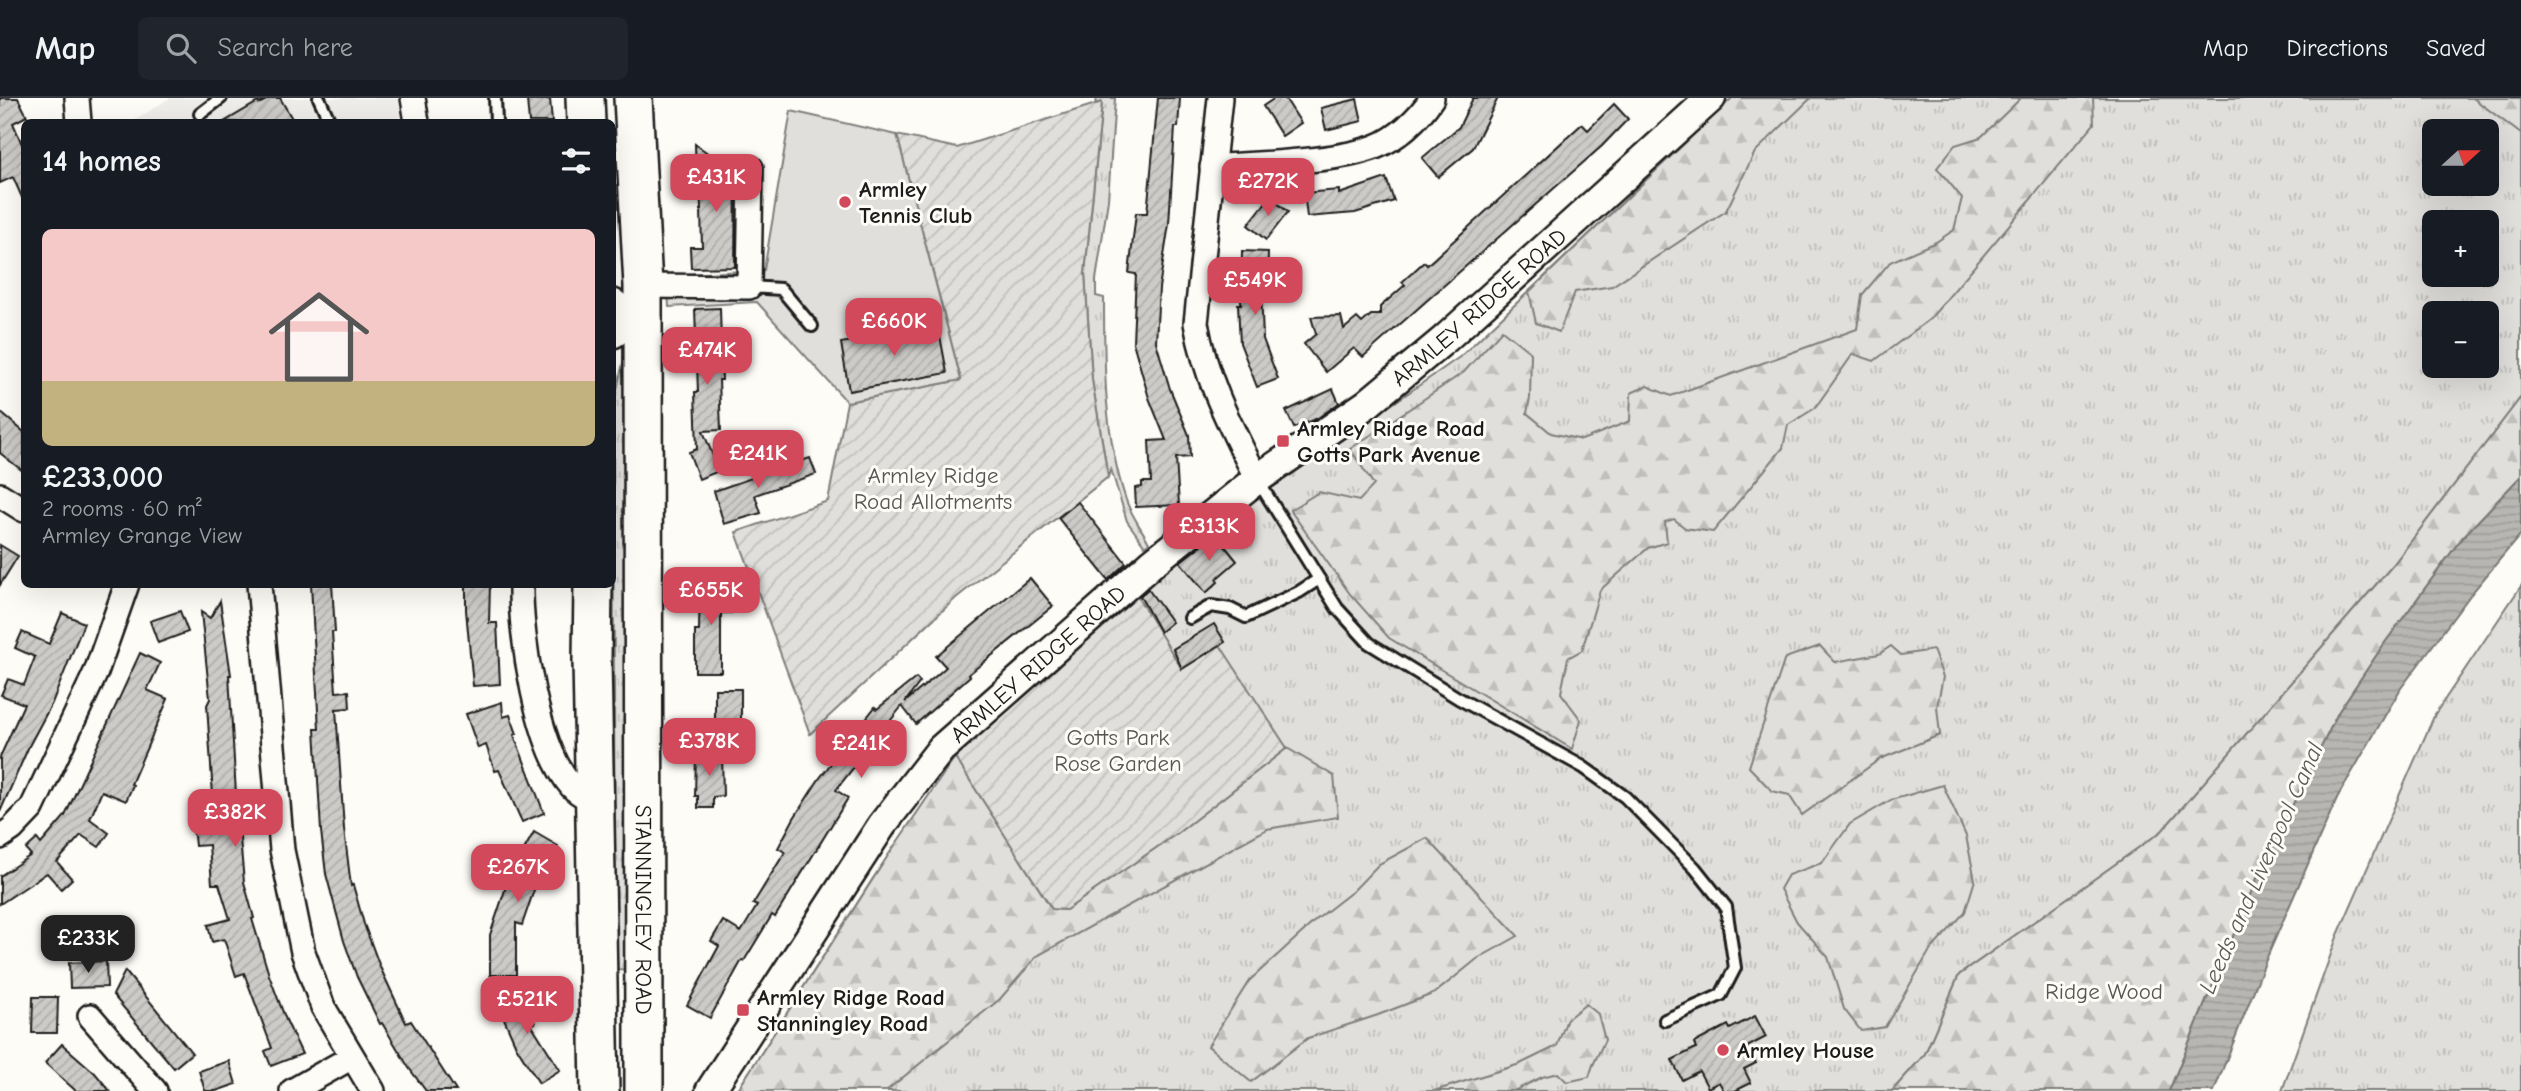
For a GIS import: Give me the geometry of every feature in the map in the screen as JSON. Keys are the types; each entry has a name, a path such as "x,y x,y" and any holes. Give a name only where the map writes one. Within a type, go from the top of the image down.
{"main road":[{"path":"585,98 586,119"},
{"name":"STANNINGLEY ROAD","path":"632,98 626,215 643,286 644,1091"},
{"path":"616,250 626,242 626,215"},
{"name":"STANNINGLEY ROAD","path":"593,588 600,1091"},
{"path":"598,983 625,981 631,974 630,906 645,867"}],"street":[{"path":"77,98 79,119"},
{"path":"413,98 416,119"},
{"path":"1220,98 1196,323 1202,357 1220,404 1257,479"},
{"path":"1212,167 1341,155 1376,147 1401,133 1432,98"},
{"name":"ARMLEY RIDGE ROAD","path":"710,1091 882,825 941,749 1152,563 1257,479 1367,404 1436,347 1711,98"},
{"path":"643,286 749,287 751,168"},
{"path":"0,495 21,508"},
{"path":"0,837 12,829 32,808 96,672 126,588"},
{"path":"259,588 282,850 303,952 323,1007 373,1091"},
{"path":"521,588 526,643 546,737 558,768 574,789 595,802"},
{"path":"90,1016 155,1091"},
{"path":"292,1091 352,1057"}],"lane":[{"path":"200,114 221,98"},
{"path":"319,98 329,119"},
{"path":"495,98 496,119"},
{"path":"749,287 781,289 812,326"},
{"path":"1257,479 1337,608 1369,643 1458,698 1583,767 1625,797 1695,868 1726,907 1735,968 1721,995 1665,1020"},
{"path":"1190,618 1210,606 1230,609 1246,618 1299,592 1318,579"}],"shaded area":[{"path":"170,98 398,98 400,113 399,119 137,119"},
{"path":"2521,476 2521,534 2471,594 2401,688 2337,798 2268,955 2214,1091 2169,1091 2260,871 2339,711 2384,644 2462,538"}],"green space":[{"path":"1097,98 1115,98 1108,200 1096,280 1096,296 1104,298 1109,425 1128,506 1149,543 1145,546 1127,521 1111,469 1108,477 1092,380 1085,273 1102,103 1096,104"},
{"path":"1732,98 2517,98 2521,102 2521,397 2393,565 2162,831 1959,975 1925,1054 1892,1091 737,1091 872,880 955,757 1182,555 1262,495 1461,356"},
{"path":"1732,98 1811,98 1755,152 1726,211 1612,286 1575,292 1559,332 1536,323 1529,292"},
{"path":"2021,98 2093,98 2094,124 1930,319 1874,361 1853,354 1815,408 1788,425 1783,448 1713,532 1685,528 1674,519 1665,522 1667,542 1648,548 1600,590 1582,650 1568,658 1561,693 1581,720 1572,749 1389,638 1350,594 1290,510 1319,492 1359,501 1374,485 1350,449 1464,372 1502,330 1531,353 1527,413 1551,433 1582,440 1630,421 1631,393 1647,386 1671,396 1857,329 1862,295 1890,262 1936,242 1954,230 1962,198 1937,168 1955,145 1981,137"},
{"path":"2473,98 2521,98 2521,134"},
{"name":"Armley Ridge Road Allotments","path":"1102,102 1085,273 1092,380 1108,477 956,598 810,734 736,532 828,501 847,402 961,380 897,135 957,148"},
{"name":"Armley Tennis Club","path":"791,111 897,135 961,380 847,402 757,302 669,307 667,275 764,270"},
{"path":"633,269 635,843 624,907 624,969 615,970 614,588 616,588 616,394 624,358 623,270"},
{"name":"Ridge Wood","path":"2521,397 2521,476 2462,538 2384,644 2339,711 2260,871 2169,1091 1892,1091 1925,1054 1959,975 2162,831 2393,565"},
{"path":"2521,586 2521,1091 2282,1091 2337,937 2435,714"},
{"name":"Gotts Park Rose Garden","path":"1137,596 1182,669 1220,645 1287,748 1179,832 1066,910 1052,909 955,757"},
{"path":"1820,646 1835,662 1879,654 1891,646 1901,655 1933,650 1943,677 1937,707 1940,735 1880,759 1802,815 1789,795 1772,791 1749,767 1785,658"},
{"path":"1287,748 1334,776 1338,817 1267,829 1037,956 1000,999 886,1091 737,1091 889,854 955,757 1052,909 1066,910 1179,832"},
{"path":"1943,785 1966,836 1975,880 1965,912 1929,952 1885,1027 1861,1031 1844,1009 1828,957 1797,922 1780,889 1788,875 1822,863 1850,824 1891,800"},
{"path":"1427,838 1518,936 1477,959 1435,993 1308,1038 1251,1082 1208,1046 1249,981 1317,919 1353,891 1379,864"},
{"path":"1586,1004 1598,1014 1605,1040 1589,1077 1567,1082 1558,1073 1542,1077 1514,1091 1434,1091 1520,1064 1557,1046 1567,1019"}],"building":[{"path":"0,98 18,98 27,116 13,123 21,142 21,195 13,177 0,183"},
{"path":"270,98 280,98 292,119 229,119 258,102 259,104"},
{"path":"1158,98 1180,98 1178,127 1175,127 1169,224 1159,288 1156,342 1170,389 1189,435 1190,457 1176,458 1179,505 1136,507 1135,488 1142,487 1142,482 1151,482 1149,441 1166,440 1149,398 1133,342 1136,274 1129,273 1136,213 1147,213"},
{"path":"1275,98 1285,98 1301,123 1282,136 1263,106"},
{"path":"1473,98 1498,98 1473,148 1438,177 1422,158 1459,127"},
{"path":"550,99 552,119 529,119 527,100"},
{"path":"1357,99 1362,121 1326,130 1321,108"},
{"path":"1614,104 1628,119 1602,146 1363,357 1354,348 1326,372 1304,344 1316,334 1311,317 1341,316 1344,329 1357,318 1362,323 1371,315 1380,315 1380,307 1405,285 1402,282 1424,262 1427,265 1582,124 1588,130"},
{"path":"695,144 736,173 735,267 691,268 690,247 702,247 700,174 696,174"},
{"path":"1386,178 1394,201 1355,213 1307,217 1304,193 1339,190 1339,194"},
{"path":"1270,197 1288,212 1266,240 1248,225"},
{"path":"1242,251 1268,252 1267,289 1261,289 1263,339 1278,379 1257,387 1240,343 1238,304 1241,304"},
{"path":"720,308 721,430 703,431 719,471 699,479 689,452 697,449 695,309"},
{"path":"938,325 947,373 849,391 841,343"},
{"path":"1333,389 1339,403 1318,418 1294,428 1286,411"},
{"path":"0,412 21,430 21,470 0,453"},
{"path":"810,458 816,474 755,495 761,513 724,524 714,491"},
{"path":"1078,502 1126,563 1108,580 1058,518"},
{"path":"1215,534 1237,561 1216,579 1218,582 1206,593 1180,562"},
{"path":"0,545 18,556 0,585"},
{"path":"1030,578 1053,606 969,674 970,676 916,724 902,706 836,790 848,798 775,917 772,915 744,961 742,960 710,1018 687,1005 719,946 711,941 723,921 741,932 757,906 753,904 785,852 778,848 794,818 819,779 875,707 877,709 916,678 920,682 905,702 946,667 936,656"},
{"path":"700,586 731,586 731,613 721,613 721,672 695,672 695,631 699,631"},
{"path":"311,588 332,588 336,692 349,691 350,708 336,709 344,829 351,886 353,885 380,967 406,1023 411,1021 456,1091 426,1091 382,1023 380,1024 357,977 326,874 315,729 319,729"},
{"path":"466,588 490,588 489,623 497,623 500,684 473,686"},
{"path":"1148,589 1172,622 1160,632 1140,596"},
{"path":"220,601 231,675 236,794 244,882 269,975 302,1054 271,1066 265,1051 272,1048 244,973 236,976 224,939 212,942 208,925 230,919 219,884 212,884 209,845 195,846 193,827 208,826 206,796 213,796 207,705 210,699 201,612 210,618"},
{"path":"180,611 188,632 158,643 150,621"},
{"path":"62,613 84,623 52,703 29,746 0,812 0,757 24,704 1,695 8,679 24,685 35,657 15,648 22,632 49,644"},
{"path":"1214,624 1225,642 1182,669 1173,649"},
{"path":"140,653 160,663 147,690 168,699 126,801 102,791 90,819 109,833 99,847 81,835 57,862 72,879 61,889 47,873 0,904 0,876 31,855 26,849 37,839 41,844 65,816"},
{"path":"715,689 741,689 741,737 715,737"},
{"path":"502,702 503,717 510,715 517,734 514,735 544,813 522,822 499,770 495,771 486,745 478,748 466,714"},
{"path":"696,753 722,753 723,796 713,797 713,808 698,808 698,796 695,796"},
{"path":"534,832 558,846 535,887 522,925 516,923 516,975 490,975 490,935 510,875"},
{"path":"106,961 107,987 70,988 69,963"},
{"path":"125,971 192,1053 174,1068 113,995"},
{"path":"520,989 535,1023 531,1024 560,1070 539,1083 516,1046 496,1000"},
{"path":"33,997 58,997 57,1033 32,1033"},
{"name":"Armley House","path":"1755,1016 1766,1037 1747,1047 1756,1063 1744,1069 1751,1083 1735,1091 1724,1091 1719,1082 1708,1088 1699,1071 1682,1080 1672,1060 1696,1048 1694,1043 1728,1025 1730,1029"},
{"path":"62,1044 95,1073 110,1091 76,1091 45,1063"},
{"path":"229,1061 236,1084 216,1091 205,1091 199,1071"}],"place":[{"name":"Armley Tennis Club","path":"845,202"},
{"name":"Armley Ridge Road Gotts Park Avenue","path":"1283,441"},
{"name":"Armley Ridge Road Stanningley Road","path":"743,1010"},
{"name":"Armley House","path":"1723,1050"}],"water label":[{"name":"Leeds and Liverpool Canal","path":"2261,868"}]}
